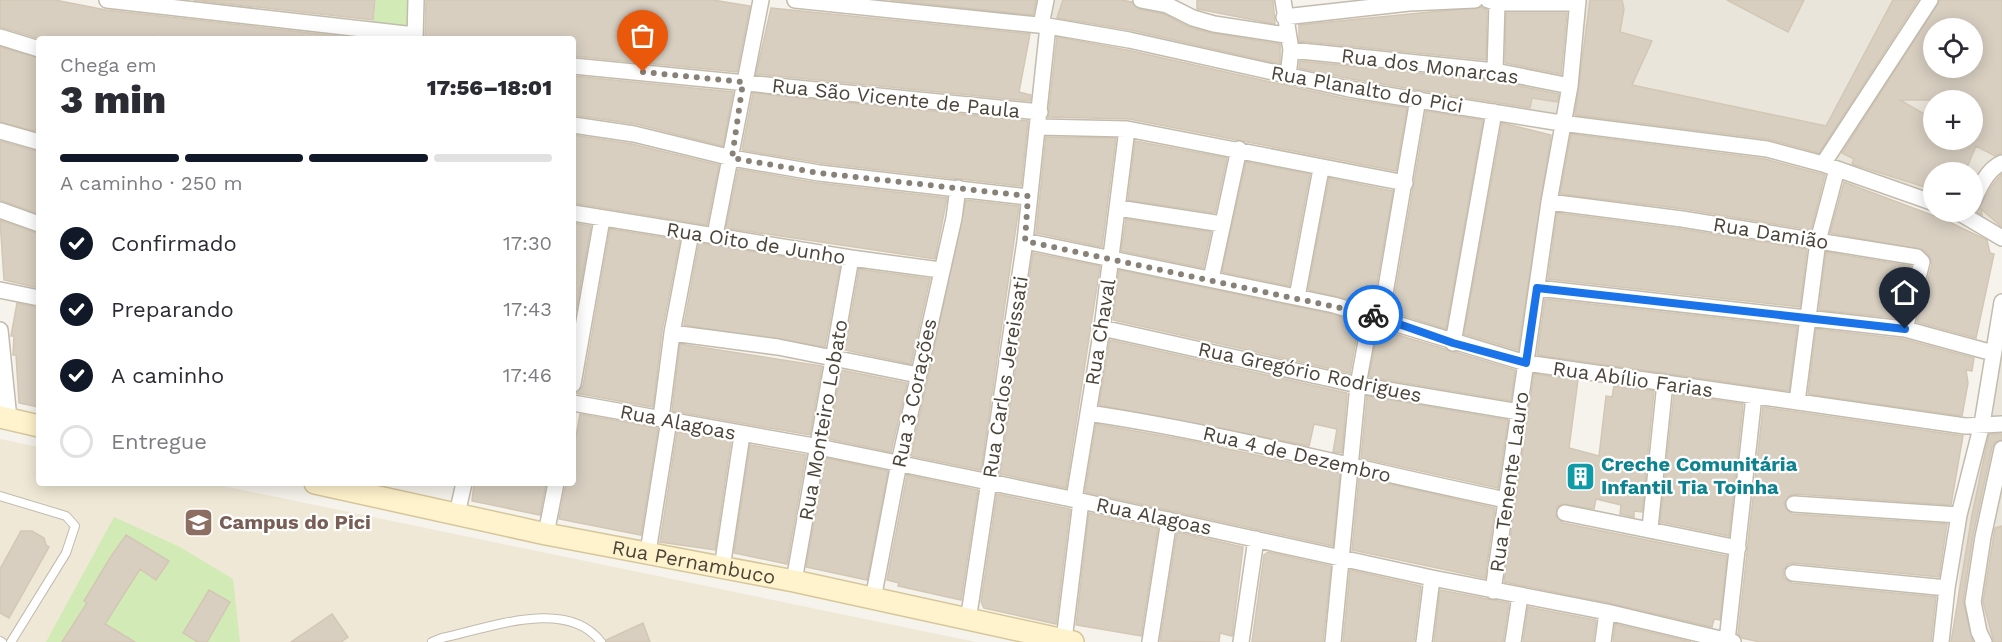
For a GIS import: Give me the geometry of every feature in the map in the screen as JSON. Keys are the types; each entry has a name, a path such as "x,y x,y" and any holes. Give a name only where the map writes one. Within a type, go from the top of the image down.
{"street":[{"path":"107,0 407,36"},
{"path":"415,36 416,0"},
{"path":"715,235 732,158 743,82 761,0"},
{"name":"Rua Planalto do Pici","path":"795,0 1044,26 1129,40 1349,89 1561,123 1767,149 1830,166 1923,199"},
{"name":"Rua Carlos Jereissati","path":"968,621 1025,241 1028,196 1039,119 1046,0"},
{"name":"Rua dos Monarcas","path":"1141,0 1167,2 1193,18 1288,43 1495,71 1570,86"},
{"path":"1283,0 1288,43 1288,76"},
{"path":"1284,16 1409,2 1475,0"},
{"path":"1797,402 1830,166 1930,0"},
{"path":"1495,71 1493,1 1578,1"},
{"name":"Rua Tenente Lauro","path":"1493,591 1561,123 1570,86 1578,1"},
{"path":"0,37 36,48"},
{"name":"Rua São Vicente de Paula","path":"576,66 743,82 1127,129 1239,149 1321,169 1405,183"},
{"path":"1333,642 1358,385 1376,316 1405,183 1418,99"},
{"path":"1453,343 1494,112"},
{"path":"576,125 634,134 732,158 819,173 1028,196"},
{"name":"Rua Chaval","path":"1069,641 1077,500 1112,259 1127,129"},
{"path":"0,131 36,141"},
{"path":"1211,279 1239,149"},
{"path":"1983,184 1996,165 2002,163"},
{"path":"1297,297 1321,169"},
{"name":"Rua 3 Corações","path":"873,599 940,270 954,218 958,188"},
{"name":"Rua Damião","path":"1549,202 1682,219 1920,258 1922,262 1905,329"},
{"path":"1118,208 1222,224"},
{"path":"0,210 36,224"},
{"name":"Rua Oito de Junho","path":"576,214 940,270"},
{"path":"576,347 580,297 602,219"},
{"path":"1982,222 2002,238"},
{"path":"648,552 665,419 672,333 690,233"},
{"name":"Rua Abílio Farias","path":"1025,241 1297,297 1376,316 1453,343 1526,363 1965,426 2002,424"},
{"name":"Rua Monteiro Lobato","path":"794,581 851,258"},
{"path":"1537,288 1672,301 1807,320 1905,329 1993,353"},
{"path":"0,290 36,297"},
{"path":"1941,642 1959,515 1982,424 2002,302"},
{"name":"Rua Gregório Rodrigues","path":"1102,328 1358,385 1519,412"},
{"path":"0,330 4,418 36,425"},
{"path":"672,333 778,347 833,360 918,375"},
{"path":"1650,528 1665,383"},
{"path":"1730,641 1754,396"},
{"name":"Rua Alagoas","path":"576,404 899,463 1256,538 1493,591 1608,612 1689,637 1730,641"},
{"name":"Rua 4 de Dezembro","path":"1088,413 1268,446 1350,467 1506,500"},
{"path":"722,568 742,435"},
{"path":"1984,642 1979,632 1973,602 1983,537 2002,449"},
{"name":"Rua Pernambuco","path":"347,486 368,488 458,514 546,534 794,581 968,621 1069,641"},
{"path":"458,514 463,486"},
{"path":"546,534 555,486"},
{"path":"1794,504 1959,515"},
{"path":"1565,513 1650,528 1738,548"},
{"path":"1150,642 1169,520"},
{"path":"1241,642 1256,538"},
{"path":"1793,573 1947,588"},
{"path":"1424,642 1432,578"},
{"path":"1513,642 1520,596"},
{"path":"1603,642 1608,612"}],"lane":[{"path":"0,496 66,516 75,526 66,553 10,642"},
{"path":"432,642 546,617 570,619 586,628 601,642"}],"shaded area":[{"path":"841,0 1126,0 1264,33 1297,50 1574,87 1581,0 2002,0 2002,232 1983,219 1983,162 1923,162 1923,192 1795,147 1543,114 1054,24"},
{"path":"2002,334 2002,642 1954,642 1962,541 1982,419"},
{"name":"Campus do Pici","path":"0,439 36,446 36,486 223,486 976,642 0,642"}],"green space":[{"path":"376,0 410,0 409,26 373,25"},
{"path":"114,517 180,547 233,579 240,642 46,642"}],"building":[{"path":"0,0 55,0 106,10 337,36 36,38 0,27"},
{"path":"193,0 375,0 373,20"},
{"path":"426,0 713,0 750,6 737,72 576,56 576,36 425,36"},
{"path":"890,0 1036,0 1033,15"},
{"path":"1063,0 1132,2 1139,9 1164,14 1189,27 1211,33 1280,44 1280,64 1131,30 1057,18"},
{"path":"1197,0 1273,0 1275,24 1197,9"},
{"path":"1590,0 1622,0 1624,9 1620,32 1652,41 1632,85 1826,126 1893,0 1918,0 1819,153 1768,139 1575,115"},
{"path":"1727,0 1804,0 1788,32"},
{"path":"1940,0 2002,0 2002,153 1995,156 1983,150 1983,90 1923,90 1923,100 1900,100 1923,113 1923,150 1974,150 1969,162 1923,162 1923,187 1852,164 1854,159 1842,153 1923,27 1923,78 1983,78 1983,18 1928,18"},
{"path":"1481,7 1487,10 1486,60 1299,41 1299,25"},
{"path":"771,8 1030,34 1019,92 1031,95 1030,101 756,74"},
{"path":"1506,13 1567,13 1561,74 1505,63"},
{"path":"1057,37 1127,50 1347,99 1407,108 1396,171 1129,119 1048,117"},
{"path":"0,47 36,57 36,131 0,122"},
{"path":"1300,61 1494,81 1559,94 1557,102 1532,98 1530,108 1351,79 1299,68"},
{"path":"576,76 733,92 723,146 636,124 576,115"},
{"path":"753,93 1028,121 1021,186 820,163 742,150"},
{"path":"1426,111 1483,120 1446,329 1392,312"},
{"path":"1502,123 1551,135 1518,350 1464,334"},
{"path":"1571,134 1765,159 1825,175 1811,230 1684,209 1560,194"},
{"path":"576,135 632,144 719,165 707,225 576,203"},
{"path":"1046,137 1116,138 1102,247 1036,233"},
{"path":"0,141 36,151 36,213 0,200"},
{"path":"1135,141 1227,158 1215,213 1128,200"},
{"path":"1246,162 1310,174 1289,286 1222,272"},
{"path":"738,169 818,183 947,198 935,259 726,228"},
{"path":"2002,174 2002,227 1983,211 1983,202"},
{"path":"1329,178 1393,191 1373,305 1308,290"},
{"path":"1844,182 1923,212 1923,222 1949,222 1987,240 1990,253 1994,254 1976,338 1917,322 1932,264 1929,256 1923,250 1830,233"},
{"path":"966,200 1019,206 981,470 911,456"},
{"path":"1557,213 1681,229 1807,249 1800,307 1548,279"},
{"path":"1126,219 1211,232 1203,268 1121,251"},
{"path":"0,220 36,233 36,287 4,280"},
{"path":"576,224 591,226 576,311"},
{"path":"610,229 680,240 662,331 653,407 576,393 583,386"},
{"path":"699,243 840,266 825,347 684,325"},
{"path":"1826,252 1911,266 1898,318 1819,310"},
{"path":"1033,253 1100,266 1066,488 1000,474"},
{"path":"859,269 930,279 911,364 845,350"},
{"path":"1119,270 1332,314 1359,323 1350,373 1113,320"},
{"path":"1545,299 1797,327 1789,391 1537,355"},
{"path":"17,303 36,307 36,406 19,403 16,355 13,355 14,336 11,336"},
{"path":"1378,329 1515,370 1511,401 1369,377"},
{"path":"1816,329 1903,339 1974,358 1972,371 1966,370 1968,383 1962,416 1808,394"},
{"path":"1110,340 1347,393 1342,453 1333,452 1337,429 1314,424 1309,446 1099,405"},
{"path":"680,344 822,366 810,435 672,411"},
{"path":"841,370 907,383 891,452 829,439"},
{"path":"1534,374 1578,380 1569,448 1599,456 1606,396 1612,397 1614,386 1654,391 1642,512 1634,511 1634,517 1620,514 1621,505 1596,499 1594,509 1562,504 1557,507 1556,516 1563,523 1727,556 1720,620 1714,619 1712,627 1504,582"},
{"path":"1674,394 1743,404 1729,536 1660,522"},
{"path":"1367,396 1508,420 1498,488 1361,458"},
{"path":"1763,407 1963,436 1951,505 1795,494 1789,496 1784,503 1786,509 1793,514 1947,524 1939,577 1794,563 1788,564 1783,571 1784,578 1792,583 1936,597 1931,642 1760,642 1742,638 1738,634"},
{"path":"580,414 658,428 641,535 559,519 565,486 576,486 576,436"},
{"path":"1096,424 1191,441 1340,473 1333,546 1085,492"},
{"path":"677,432 731,441 715,550 660,542"},
{"path":"1989,434 2002,434 2002,440 1995,442 1992,447 1973,535 1963,601 1973,642 1951,642 1972,515"},
{"path":"750,445 806,455 787,564 734,553"},
{"path":"826,458 888,471 867,580 806,567"},
{"path":"907,475 978,490 961,600 898,586 899,583 887,580"},
{"path":"1359,477 1495,508 1485,578 1352,550"},
{"path":"474,486 545,486 540,515 472,501"},
{"path":"997,494 1070,509 1056,624 984,608 981,602"},
{"path":"1089,513 1158,528 1141,636 1076,625"},
{"path":"2002,526 2002,642 1994,642 1983,602 1995,528"},
{"path":"21,531 32,531 44,538 49,547 9,618 0,613 0,569"},
{"path":"1177,532 1243,547 1232,636 1220,633 1219,642 1160,641"},
{"path":"126,535 169,561 156,580 140,569 105,624 135,642 62,642 87,603 84,601"},
{"path":"1268,552 1331,566 1323,642 1252,642 1264,555"},
{"path":"1350,570 1421,586 1414,642 1343,642"},
{"path":"209,590 230,602 207,642 198,642 183,633"},
{"path":"1440,590 1509,603 1503,642 1434,642"},
{"path":"1528,607 1596,620 1593,642 1523,642"},
{"path":"332,614 348,637 341,642 291,642"},
{"path":"643,623 650,642 607,642 606,640"},
{"path":"1615,624 1691,642 1613,642"}],"way so far":[{"path":"643,72 743,82 732,158 819,173 1028,196 1025,241 1373,315"}],"place":[{"name":"Creche Comunitária Infantil Tia Toinha","path":"1580,476"},
{"name":"Campus do Pici","path":"198,522"}],"route":[{"path":"1373,315 1453,343 1526,363 1537,288 1672,301 1807,320 1905,329"}]}
